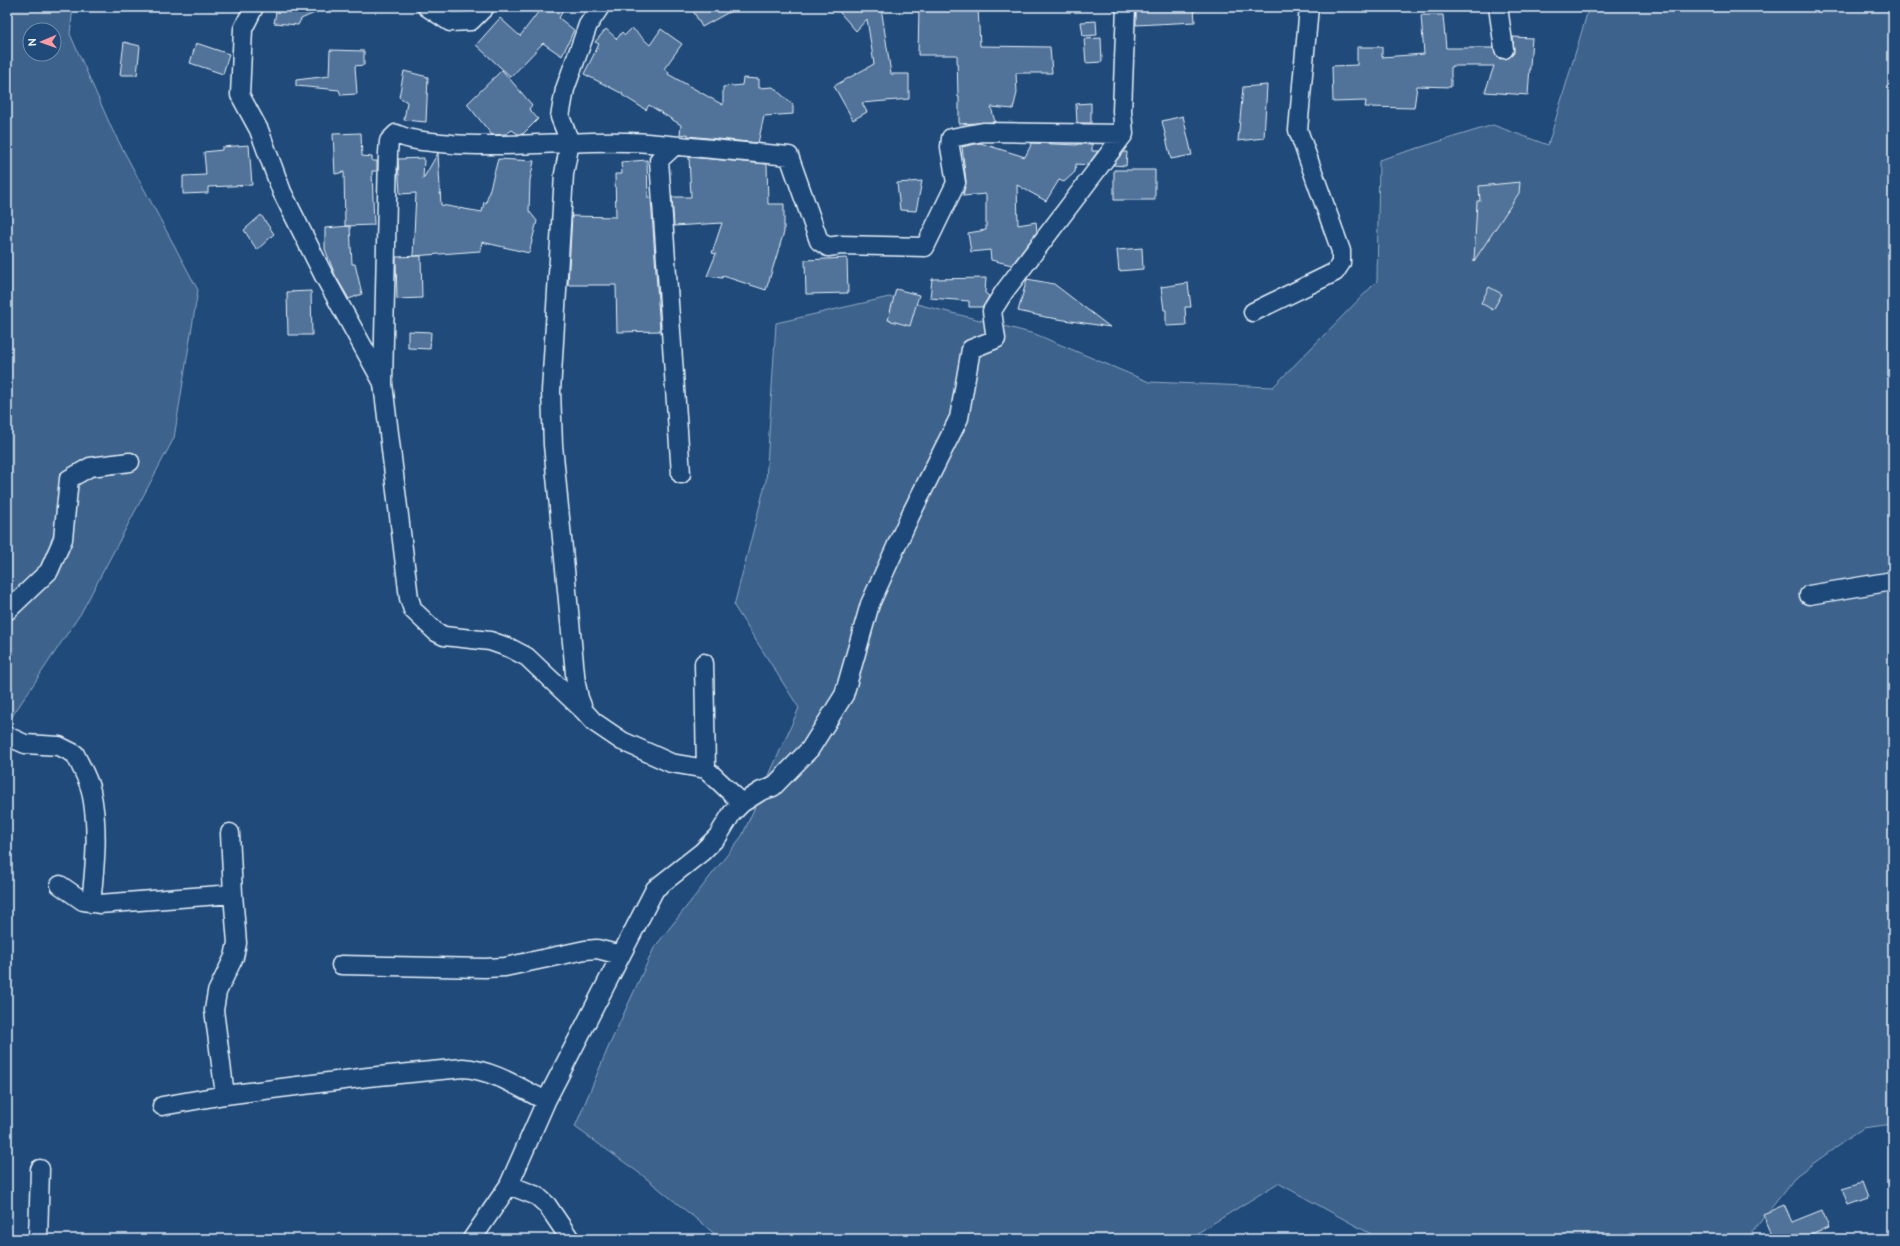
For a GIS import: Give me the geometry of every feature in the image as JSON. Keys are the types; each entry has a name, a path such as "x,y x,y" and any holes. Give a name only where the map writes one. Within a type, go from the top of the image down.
{"street":[{"path":"254,7 243,29 240,95 259,130 282,192 324,276 383,384"},
{"path":"427,7 450,22 457,22 471,21 485,7"},
{"path":"584,711 576,684 553,446 551,391 564,174 570,142 560,117 565,89 588,26 600,7"},
{"path":"472,1239 509,1185 546,1101 655,889 702,852 718,836 732,813 742,803 761,791 773,787 810,749 844,695 870,604 910,516 959,418 971,349 996,338 992,311 996,304 1124,134 1122,111 1126,7"},
{"path":"1253,312 1335,272 1341,263 1341,251 1298,130 1309,7"},
{"path":"1498,7 1504,49"},
{"path":"742,803 706,769 671,763 622,741 594,722 527,657 510,648 490,641 444,636 436,632 413,610 409,598 383,384 389,140 396,134 411,140 476,145 570,142 646,142 789,156 818,241 828,247 840,245 925,247 956,183 950,147 951,138 983,132 1124,134"},
{"path":"669,145 671,149 659,160 681,474"},
{"path":"7,611 49,571 63,539 69,479 90,467 130,462"},
{"path":"1809,595 1893,580"},
{"path":"704,663 706,769"},
{"path":"7,736 25,744 59,746 75,754 90,789 95,816 95,861 91,903"},
{"path":"225,1096 214,1010 217,992 234,957 237,943 230,833"},
{"path":"60,885 83,900 91,903 144,901 233,894"},
{"path":"341,965 485,968 505,967 585,950 597,949 621,955"},
{"path":"162,1106 368,1077 463,1068 478,1069 492,1074 546,1101"},
{"path":"38,1239 40,1169"},
{"path":"509,1185 537,1196 547,1205 570,1239"}],"shaded area":[{"path":"7,7 73,7 70,34 112,129 198,290 174,438 81,613 7,724"},
{"path":"1589,7 1893,7 1893,1124 1863,1128 1797,1175 1747,1239 1380,1239 1278,1183 1188,1239 721,1239 642,1175 575,1127 608,1048 654,948 742,836 799,708 734,606 766,481 776,323 889,297 1035,334 1149,382 1273,387 1377,281 1379,160 1493,125 1548,145"}],"building":[{"path":"277,7 328,7 301,19 298,25 274,23"},
{"path":"542,7 565,7 559,18 574,30 562,56 543,43 511,77 476,45 500,18 520,36"},
{"path":"691,7 738,7 702,27"},
{"path":"835,7 881,7 891,74 909,74 909,99 862,103 867,112 853,120 834,86 874,64 867,19 856,31"},
{"path":"919,7 978,7 980,46 1050,47 1052,73 1016,73 1017,93 1013,109 991,107 995,122 959,124 957,55 918,55"},
{"path":"1136,7 1194,7 1195,22 1136,25"},
{"path":"1421,15 1443,15 1446,48 1493,48 1496,55 1500,59 1510,57 1514,53 1513,37 1532,38 1528,95 1485,92 1494,66 1451,66 1451,87 1417,86 1414,108 1365,107 1366,101 1333,102 1332,66 1357,65 1357,47 1382,47 1382,57 1424,54"},
{"path":"1096,21 1097,35 1083,36 1081,22"},
{"path":"632,28 650,45 661,29 682,44 664,69 669,72 668,74 723,105 723,87 742,85 743,78 759,79 759,88 773,87 793,105 793,114 764,116 758,143 688,136 688,134 680,135 681,125 649,105 646,110 622,95 623,94 584,74 599,44 595,42 606,29 617,39 622,32 625,35"},
{"path":"1101,38 1102,62 1086,63 1084,39"},
{"path":"124,42 140,46 137,75 120,75"},
{"path":"196,43 229,54 223,74 190,63"},
{"path":"330,50 364,51 364,65 355,66 357,94 341,95 339,90 296,86 296,80 329,76"},
{"path":"502,70 532,105 529,109 538,119 523,134 518,134 512,130 506,134 492,135 467,104"},
{"path":"404,71 428,77 426,122 404,120 407,102 399,97"},
{"path":"1267,85 1264,138 1238,141 1243,87"},
{"path":"1091,103 1091,123 1077,123 1076,104"},
{"path":"1183,116 1192,155 1171,159 1162,121"},
{"path":"361,133 362,156 372,157 372,161 377,161 377,171 372,171 374,225 345,226 344,172 335,174 333,134"},
{"path":"980,143 1025,157 1032,143 1077,145 1092,144 1092,151 1098,151 1088,165 1076,164 1075,172 1064,182 1059,180 1046,201 1017,185 1018,225 1036,222 1037,232 1012,265 991,260 990,250 971,252 968,233 986,230 986,194 963,196 966,181 962,147"},
{"path":"249,145 252,185 208,187 208,193 183,194 183,176 206,175 204,152 222,150 222,147"},
{"path":"1123,152 1127,152 1126,166 1113,165"},
{"path":"438,153 441,205 482,212 484,202 486,203 498,159 534,161 530,180 529,211 537,221 529,253 482,242 480,251 413,256 416,193 400,194 398,159 424,158 423,179"},
{"path":"689,157 767,164 768,204 784,204 784,232 766,290 723,276 722,278 707,276 716,254 712,253 722,223 674,226 672,197 691,197"},
{"path":"647,160 648,198 651,198 660,331 617,332 616,285 568,285 572,216 616,217 615,174 622,174 621,162"},
{"path":"1114,170 1155,170 1155,200 1114,200"},
{"path":"922,181 916,211 900,210 897,183"},
{"path":"1520,182 1519,193 1474,261 1477,201 1480,201 1479,186"},
{"path":"261,215 274,234 257,250 244,230"},
{"path":"350,226 352,264 355,264 362,294 349,299 335,275 325,249 325,228"},
{"path":"1142,248 1143,269 1119,271 1117,250"},
{"path":"421,256 422,298 397,299 396,257"},
{"path":"847,258 848,293 806,294 805,260"},
{"path":"986,278 985,293 989,296 983,307 969,307 969,301 930,298 932,279"},
{"path":"1027,279 1054,284 1110,327 1045,317 1018,311"},
{"path":"1188,283 1191,307 1185,307 1186,325 1166,326 1166,310 1164,310 1161,287"},
{"path":"1489,287 1502,294 1493,310 1481,303"},
{"path":"896,289 919,295 910,326 888,320"},
{"path":"311,291 312,335 288,335 287,292"},
{"path":"408,331 431,332 430,349 408,348"},
{"path":"1862,1182 1868,1198 1848,1205 1842,1188"},
{"path":"1784,1205 1792,1222 1822,1210 1829,1228 1802,1239 1774,1239 1763,1214"}]}
